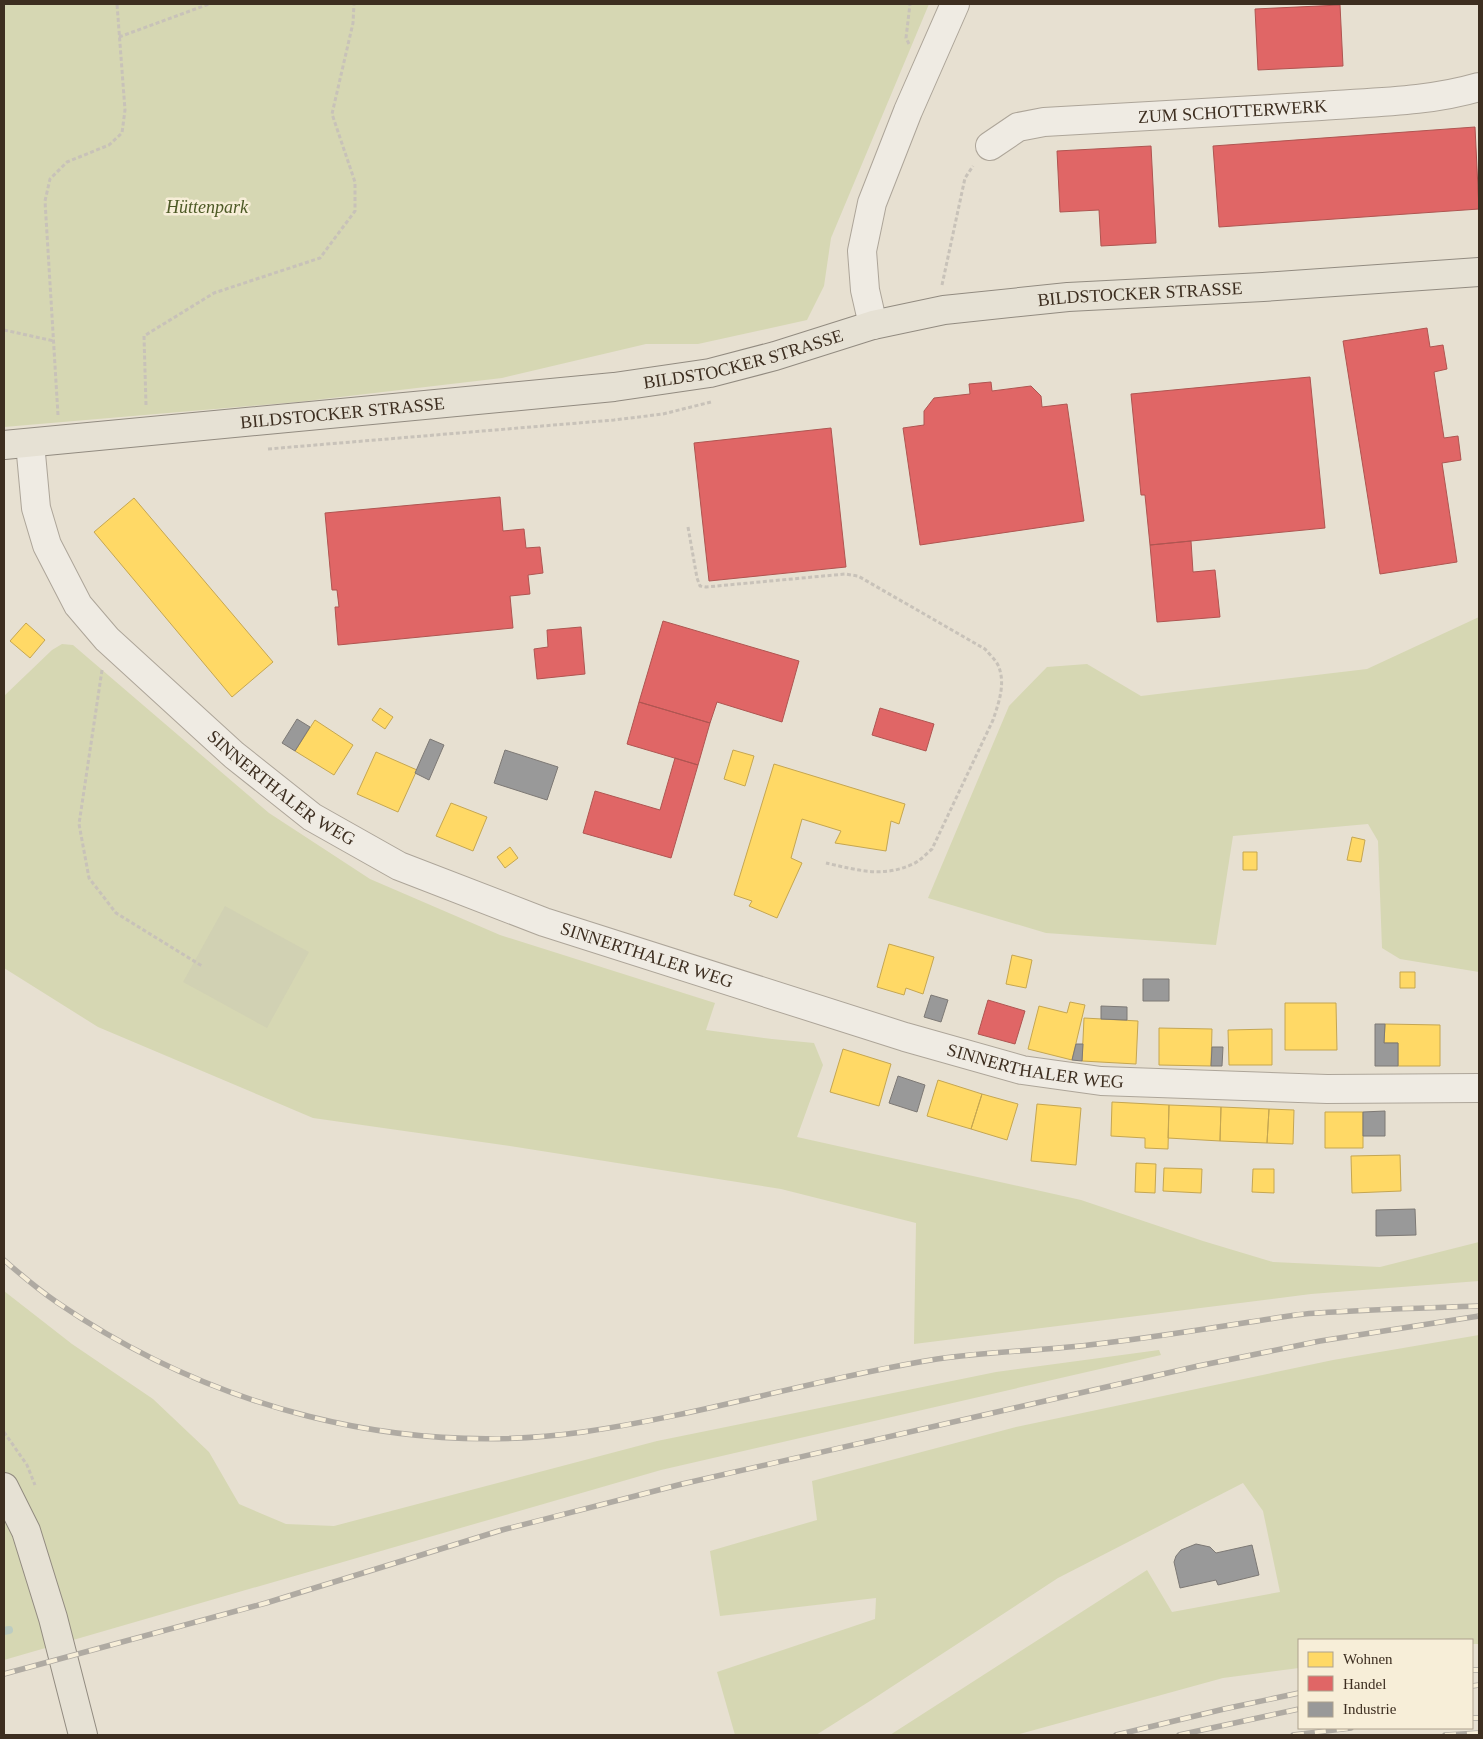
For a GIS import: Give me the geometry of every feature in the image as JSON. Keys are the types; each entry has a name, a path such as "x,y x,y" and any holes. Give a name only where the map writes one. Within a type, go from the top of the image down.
{"main road":[{"name":"BILDSTOCKER STRASSE","path":"17,444 614,387 710,373 775,356 873,325 944,310 1068,297 1263,287 1479,272"},
{"path":"4,1487 26,1531 54,1618 83,1735"}],"street":[{"path":"873,325 865,290 862,251 872,203 908,111 956,4"},
{"name":"ZUM SCHOTTERWERK","path":"990,146 1018,127 1044,122 1409,100 1460,93 1479,88"},
{"name":"SINNERTHALER WEG","path":"17,444 47,544 78,605 107,640 234,755 312,817 399,866 544,922 905,1037 1022,1070 1101,1081 1327,1089 1479,1088"}],"path":[{"path":"60,440 45,201 50,179 67,162 108,145 122,133 125,110 117,4"},
{"path":"119,36 209,4"},
{"path":"145,432 147,384 144,336 214,294 320,258 355,211 355,182 332,114 353,23 354,4"},
{"path":"944,310 942,284 965,178 990,146"},
{"path":"4,330 54,341"},
{"path":"688,527 700,586 845,574 858,576 985,649 998,664 1002,682 1000,700 932,850 914,864 887,871 868,873 826,863"},
{"path":"107,640 79,824 89,878 116,913 202,966"}],"green space":[{"name":"Hüttenpark","path":"4,4 929,4 831,238 824,286 807,320 698,344 646,344 502,378 298,402 4,427"},
{"path":"1479,617 1479,972 1400,959 1382,948 1378,841 1368,824 1233,836 1216,945 1046,933 928,898 1009,706 1047,667 1087,664 1141,696 1367,669"},
{"path":"62,644 73,645 269,813 370,879 500,935 715,1003 706,1030 814,1043 823,1065 797,1137 1081,1200 1203,1241 1273,1262 1380,1267 1479,1242 1479,1281 1311,1294 914,1344 916,1223 781,1189 510,1146 313,1118 98,1027 4,968 4,696 52,650"},
{"path":"225,906 309,952 267,1028 183,982"},
{"path":"4,1291 72,1344 153,1399 209,1452 239,1504 286,1524 334,1526 657,1441 996,1372 1159,1350 1161,1355 661,1470 4,1660"},
{"path":"1479,1335 1479,1644 1473,1644 1473,1639 1298,1639 1298,1668 1223,1678 1016,1735 890,1735 1147,1570 1172,1612 1280,1592 1263,1511 1243,1483 1058,1578 816,1735 735,1735 717,1672 875,1619 876,1598 720,1616 710,1551 817,1520 812,1481 1016,1427 1333,1360"}],"building: Wohnen":[{"path":"134,498 273,662 232,697 94,532"},
{"path":"26,623 45,640 30,658 10,641"},
{"path":"380,708 393,717 385,729 372,720"},
{"path":"315,720 353,745 334,775 295,751"},
{"path":"733,750 754,756 745,786 724,779"},
{"path":"376,752 417,770 398,812 357,794"},
{"path":"774,764 905,804 899,824 891,821 886,851 835,843 841,831 802,819 791,858 802,863 777,918 749,906 752,901 734,895"},
{"path":"451,803 487,817 473,851 436,836"},
{"path":"1352,837 1365,840 1361,862 1347,860"},
{"path":"510,847 518,858 505,868 497,857"},
{"path":"1243,852 1257,852 1257,870 1243,870"},
{"path":"889,944 934,957 923,994 906,988 904,995 877,987"},
{"path":"1012,955 1032,960 1026,988 1006,984"},
{"path":"1400,972 1415,972 1415,988 1400,988"},
{"path":"1070,1002 1085,1005 1072,1060 1028,1049 1039,1006 1067,1013"},
{"path":"1285,1003 1336,1003 1337,1050 1285,1050"},
{"path":"1084,1018 1138,1021 1136,1064 1082,1061"},
{"path":"1385,1024 1440,1025 1440,1066 1398,1066 1398,1043 1384,1043"},
{"path":"1159,1028 1212,1029 1211,1066 1159,1065"},
{"path":"1272,1029 1272,1065 1229,1065 1228,1030"},
{"path":"843,1049 891,1064 879,1106 830,1092"},
{"path":"938,1080 982,1094 971,1129 927,1116"},
{"path":"982,1094 1018,1104 1007,1140 971,1129"},
{"path":"1112,1102 1169,1105 1168,1149 1145,1148 1145,1138 1111,1136"},
{"path":"1037,1104 1081,1108 1076,1165 1031,1161"},
{"path":"1169,1105 1221,1107 1220,1141 1168,1138"},
{"path":"1221,1107 1269,1109 1267,1143 1220,1141"},
{"path":"1269,1109 1294,1110 1293,1144 1267,1143"},
{"path":"1325,1112 1363,1112 1363,1148 1325,1148"},
{"path":"1400,1155 1401,1191 1352,1193 1351,1156"},
{"path":"1136,1163 1156,1164 1155,1193 1135,1192"},
{"path":"1164,1168 1202,1169 1201,1193 1163,1191"},
{"path":"1253,1169 1274,1169 1274,1193 1252,1192"}],"building: Handel":[{"path":"1340,5 1343,66 1258,70 1255,9"},
{"path":"1475,127 1479,209 1219,227 1213,146"},
{"path":"1151,146 1156,243 1101,246 1099,210 1060,212 1057,151"},
{"path":"1427,328 1430,347 1443,345 1447,369 1434,372 1444,438 1458,436 1461,460 1442,463 1457,562 1380,574 1343,341"},
{"path":"1310,377 1325,528 1150,545 1145,495 1141,495 1131,394"},
{"path":"991,382 992,391 1031,386 1041,396 1042,407 1067,404 1084,521 920,545 903,428 924,425 924,411 934,398 970,394 969,384"},
{"path":"831,428 846,567 709,581 694,443"},
{"path":"500,497 503,531 524,529 526,548 540,547 543,573 528,575 530,594 510,596 513,628 338,645 335,607 339,607 337,590 332,590 325,513"},
{"path":"1191,541 1193,572 1215,570 1220,617 1157,622 1150,545"},
{"path":"663,621 799,661 782,722 717,702 710,723 639,702"},
{"path":"581,627 585,674 537,679 534,649 548,647 547,630"},
{"path":"639,702 710,723 698,765 627,744"},
{"path":"880,708 934,724 926,751 872,735"},
{"path":"675,758 698,765 671,858 583,833 595,791 660,810"},
{"path":"988,1000 1025,1011 1015,1044 978,1034"}],"building: Industrie":[{"path":"297,719 310,727 295,751 282,743"},
{"path":"430,739 444,745 429,780 415,773"},
{"path":"505,750 558,767 547,800 494,783"},
{"path":"1143,979 1169,979 1169,1001 1143,1001"},
{"path":"931,995 948,1000 941,1022 924,1017"},
{"path":"1101,1006 1127,1007 1127,1020 1101,1019"},
{"path":"1375,1024 1385,1024 1384,1043 1398,1043 1398,1066 1375,1066"},
{"path":"1076,1044 1083,1044 1082,1061 1072,1060"},
{"path":"1212,1047 1223,1047 1222,1066 1211,1066"},
{"path":"898,1076 925,1085 917,1112 889,1103"},
{"path":"1385,1111 1385,1136 1363,1136 1363,1112"},
{"path":"1415,1209 1416,1235 1376,1236 1376,1210"},
{"path":"1196,1544 1210,1547 1216,1553 1252,1545 1259,1575 1218,1585 1216,1580 1180,1588 1174,1562 1176,1556 1181,1550"}],"waterway":[{"path":"4,1631 9,1630"}],"railway":[{"path":"4,1260 58,1303 117,1339 178,1371 242,1396 308,1416 376,1430 445,1437 514,1438 583,1432 672,1416 848,1376 957,1356 1097,1344 1309,1314 1479,1306"},
{"path":"4,1674 266,1603 502,1530 682,1484 1198,1366 1320,1341 1479,1316"},
{"path":"1473,1670 1479,1670"},
{"path":"1473,1686 1479,1685"},
{"path":"1116,1735 1298,1693"},
{"path":"1179,1735 1298,1709"},
{"path":"1473,1718 1479,1718"},
{"path":"1293,1735 1343,1729"},
{"path":"1445,1735 1479,1733"}]}
